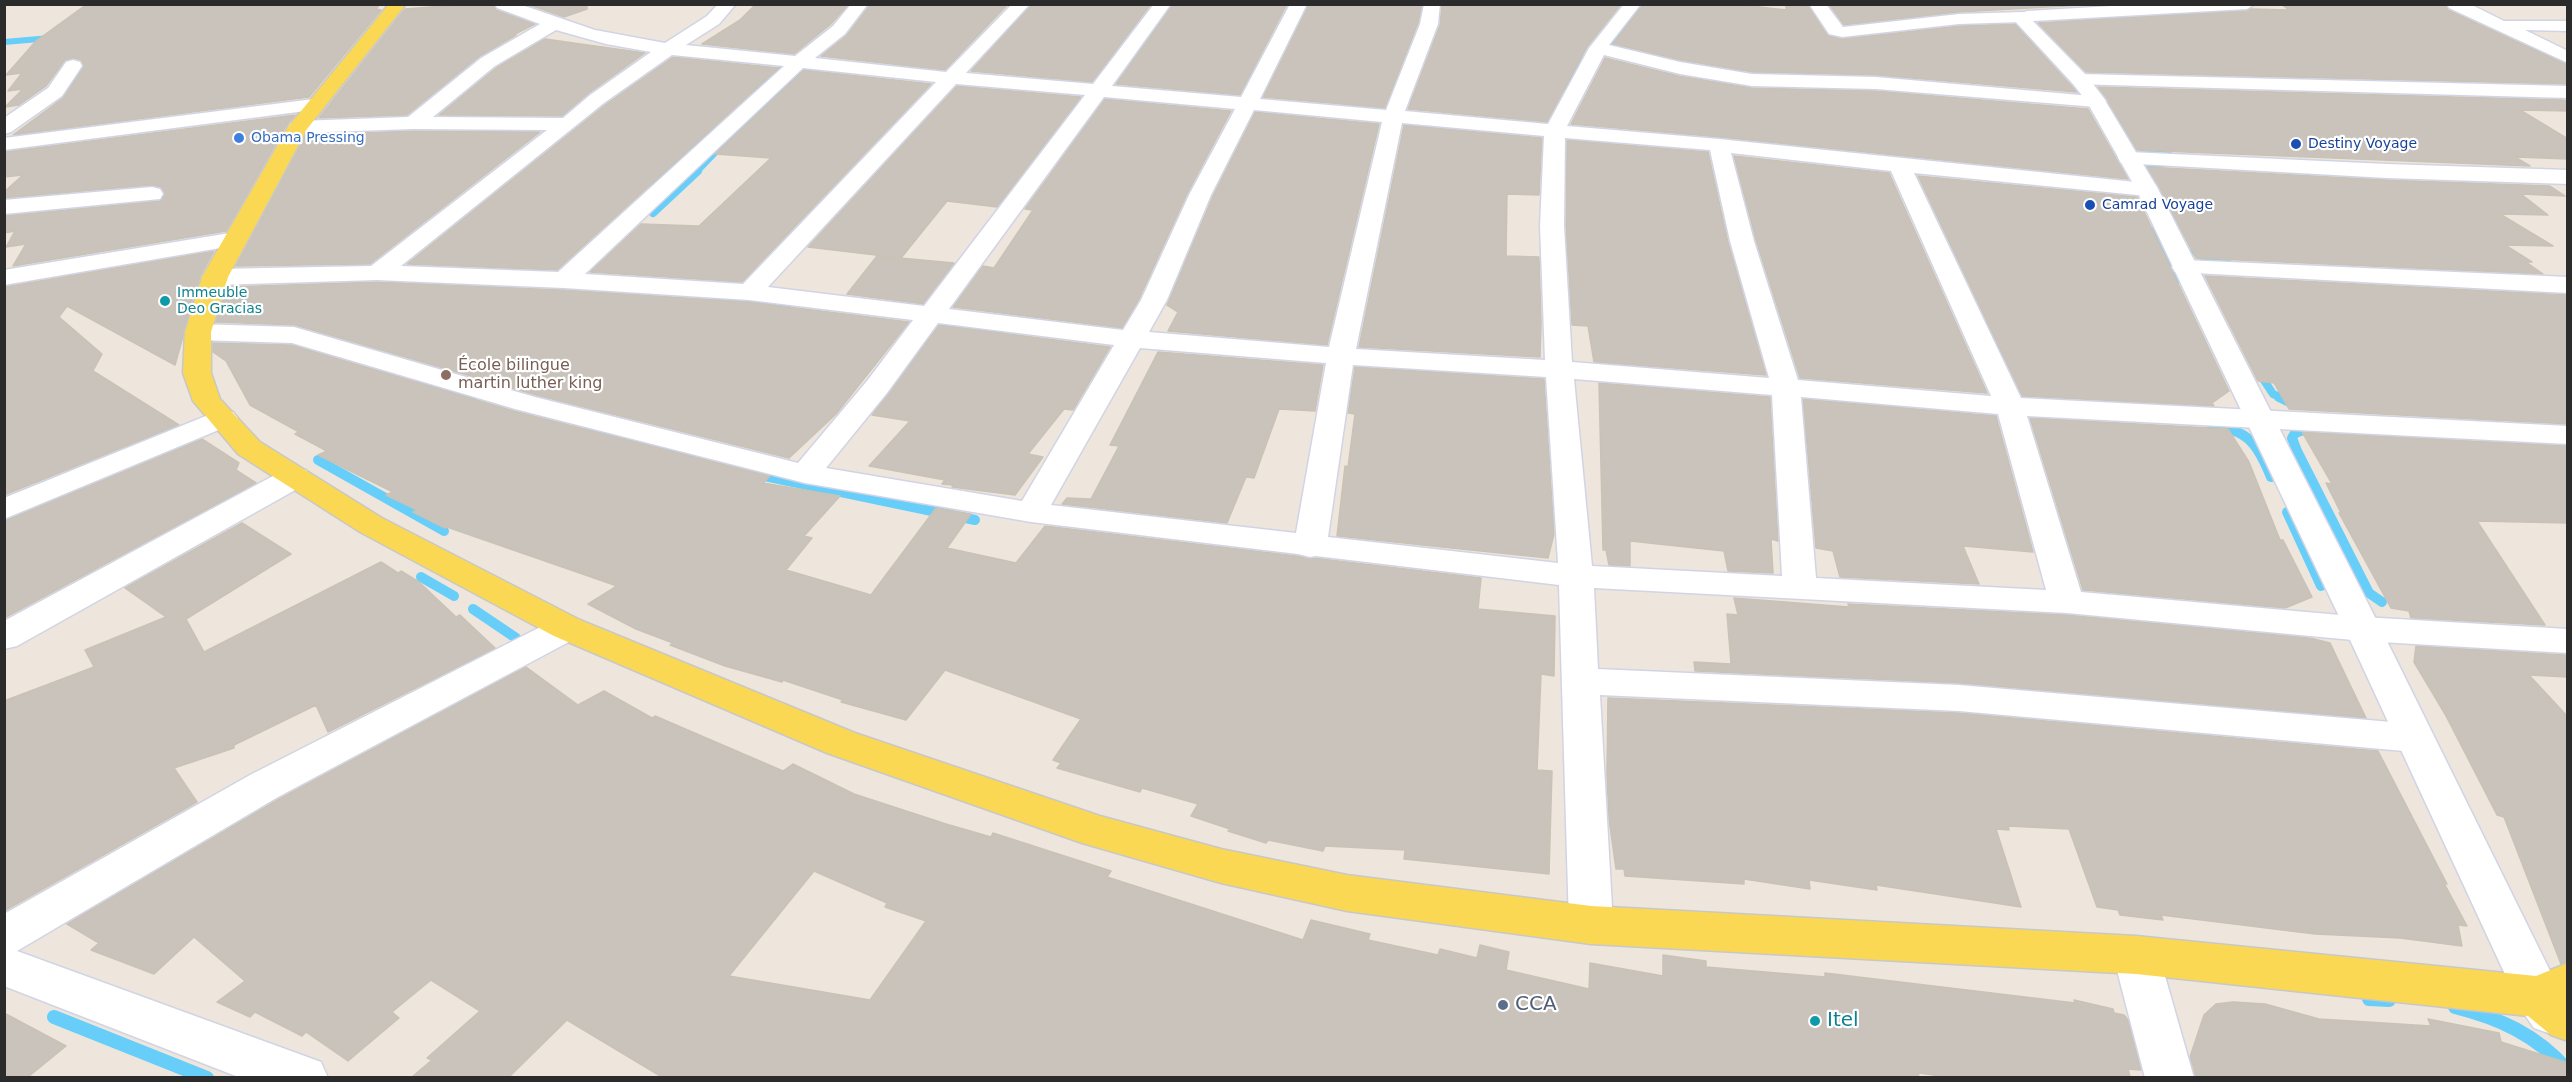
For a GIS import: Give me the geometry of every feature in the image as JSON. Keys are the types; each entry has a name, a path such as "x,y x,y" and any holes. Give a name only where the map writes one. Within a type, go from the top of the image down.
{"main road":[{"path":"398,4 298,127 236,239 215,278 198,332 196,373 207,401 249,448 371,525 567,628 840,743 1119,837 1221,866 1347,893 1591,925 2136,955 2558,1000"}],"street":[{"path":"503,4 553,24 606,40 672,49 953,78 1719,144 1899,165 2147,189"},
{"path":"564,280 799,62 839,30 860,4"},
{"path":"749,292 1022,4"},
{"path":"805,474 877,387 1163,4"},
{"path":"1030,512 1154,300 1200,195 1299,4"},
{"path":"1310,547 1341,356 1393,117 1429,24 1432,4"},
{"path":"1591,925 1576,576 1559,369 1552,226 1555,129 1598,48 1633,4"},
{"path":"1817,4 1835,30 1842,32 1959,19 2247,4"},
{"path":"1945,4 1959,19"},
{"path":"2455,4 2568,58"},
{"path":"377,273 597,99 636,70 672,49 713,20 721,5"},
{"path":"2022,17 2088,91 2147,189 2415,738 2558,1000 2568,1036"},
{"path":"413,123 489,62 553,24"},
{"path":"2498,25 2568,26"},
{"path":"1598,48 1680,68 1752,80 2088,91 2568,92"},
{"path":"4,128 55,92 73,66"},
{"path":"4,144 314,105"},
{"path":"298,127 413,123 568,124"},
{"path":"1719,144 1742,241 1786,388 1800,586"},
{"path":"2129,158 2387,171 2568,177"},
{"path":"1899,165 2010,406 2067,602"},
{"path":"4,207 152,194"},
{"path":"4,278 236,239"},
{"path":"2184,267 2568,285"},
{"path":"215,278 377,273 564,280 749,292 1130,339 1341,356 1559,369 2010,406 2568,435"},
{"path":"198,332 294,335 525,403 805,474 1030,512 1310,547 1576,576 1800,586 2067,602 2363,629 2568,641"},
{"path":"4,510 49,489 222,418"},
{"path":"4,638 296,477"},
{"path":"4,937 264,786 567,628"},
{"path":"1580,681 1959,698 2415,738"},
{"path":"2136,955 2170,1077"},
{"path":"4,966 288,1073 304,1077"}],"building":[{"path":"87,4 380,4 376,9 381,10 309,97 13,135 63,98 84,65 81,60 74,58 65,60 46,86 19,105 5,107 23,89 8,91 22,73 6,75 36,41"},
{"path":"493,4 496,10 535,24 480,56 407,115 319,118 405,9"},
{"path":"527,4 587,4 587,9 564,17"},
{"path":"756,4 848,5 831,24 794,54 702,44 740,20"},
{"path":"1008,4 945,70 821,56 847,35 870,5"},
{"path":"1032,4 1151,4 1092,82 971,71"},
{"path":"1173,4 1287,4 1240,95 1116,84"},
{"path":"1309,4 1422,4 1418,23 1385,108 1263,97"},
{"path":"1442,4 1621,4 1587,47 1547,122 1408,109 1440,25"},
{"path":"1643,4 1733,4 1786,10 1786,4 1807,4 1827,35 1842,39 1959,26 2015,24 2077,92 1876,75 1752,72 1680,60 1613,44"},
{"path":"1829,4 2099,4 1959,12 1844,25"},
{"path":"2281,4 2445,4 2448,10 2568,65 2568,84 2086,72 2038,23 2251,9 2289,10"},
{"path":"545,39 645,53 589,93 562,116 439,115 496,68"},
{"path":"673,57 779,68 557,270 407,264 605,105"},
{"path":"1605,58 1679,76 1752,88 1876,91 2088,109 2128,179 1571,124"},
{"path":"804,70 931,84 742,282 590,272 641,224 699,226 771,158 715,154"},
{"path":"957,86 1081,97 997,207 947,201 901,258 808,247"},
{"path":"2098,87 2563,100 2568,102 2568,111 2520,110 2568,139 2568,159 2515,157 2530,166 2137,150"},
{"path":"1105,99 1231,111 1187,194 1139,299 1122,328 953,307 983,266 994,268 1033,210 1025,209"},
{"path":"1255,112 1379,124 1327,345 1168,331 1178,312 1167,305 1213,196"},
{"path":"295,115 286,126 226,231 13,266 26,244 6,247 15,231 4,233 4,216 160,201 165,193 161,187 152,185 4,198 4,192 23,175 4,177 4,152"},
{"path":"1404,125 1542,138 1539,195 1507,194 1506,256 1539,257 1540,357 1359,347"},
{"path":"413,131 540,132 370,264 236,266 306,135"},
{"path":"1567,140 1708,152 1728,242 1766,375 1594,362 1588,326 1572,325 1566,226"},
{"path":"1734,156 1889,173 1987,393 1800,378 1756,240"},
{"path":"2147,167 2550,186 2565,196 2521,194 2548,215 2500,214 2553,246 2505,245 2532,262 2526,262 2543,274 2196,258"},
{"path":"1918,176 2137,197 2229,391 2212,403 2214,406 2022,396"},
{"path":"214,251 200,276 175,365 67,306 59,317 102,354 93,371 179,425 4,495 4,287"},
{"path":"877,256 954,263 923,304 847,294"},
{"path":"2205,276 2568,295 2568,424 2289,409 2274,383 2258,381"},
{"path":"377,282 564,290 749,302 909,322 836,414 789,458 536,395 295,325 216,322 227,287"},
{"path":"939,325 1110,347 1073,410 1064,409 1028,454 1043,457 1015,495 952,487 953,485 942,484 945,480 869,466 910,421 872,415"},
{"path":"213,343 292,345 514,411 770,476 763,483 840,496 804,536 812,538 786,570 871,595 936,508 971,514 947,548 1016,563 1045,526 1481,578 1478,609 1555,616 1554,676 1541,674 1537,770 1552,771 1549,874 1404,859 1405,850 1325,846 1323,851 1268,840 1266,843 1228,831 1230,829 1191,816 1198,804 1142,788 1140,792 1057,768 1061,763 1053,760 1081,719 945,670 906,720 841,702 843,700 783,680 782,682 725,666 670,645 673,643 636,629 588,604 617,586 445,528 413,512 417,510 386,495 393,492 318,455 327,451 295,434 299,432 250,405 226,361 213,352"},
{"path":"1158,352 1323,365 1315,411 1279,409 1254,478 1246,477 1227,523 1062,504 1067,498 1091,499 1119,446 1110,445"},
{"path":"1355,367 1544,379 1554,534 1548,558 1337,536 1345,466 1348,467 1355,414 1348,413"},
{"path":"1599,383 1770,397 1778,541 1771,539 1773,573 1728,571 1724,551 1630,541 1630,566 1609,565 1606,550 1603,550"},
{"path":"1803,399 1996,416 2033,552 1963,546 1979,584 1840,577 1833,551 1816,548"},
{"path":"2030,418 2228,429 2249,462 2280,540 2283,540 2312,597 2285,608 2083,590"},
{"path":"2302,432 2568,446 2568,523 2477,521 2545,625 2411,618 2409,611 2391,608 2339,513 2341,513 2326,483 2332,484"},
{"path":"202,439 239,463 236,470 256,483 4,618 4,521"},
{"path":"242,523 291,554 186,619 204,652 381,562 398,573 401,571 419,582 456,617 460,615 495,648 328,732 316,705 234,745 234,748 174,768 197,802 4,911 4,701 94,667 85,650 166,617 125,588"},
{"path":"1734,598 1849,607 1848,604 2067,615 2310,638 2330,643 2366,718 1959,683 1695,671 1694,662 1731,664 1727,614 1738,615"},
{"path":"2416,646 2565,655 2568,659 2568,677 2529,675 2568,717 2568,961 2561,964 2504,817 2497,815 2445,714 2414,662"},
{"path":"526,667 578,705 604,691 652,718 655,716 783,771 793,764 854,794 991,837 993,833 1111,871 1107,877 1303,940 1311,920 1370,934 1368,940 1438,955 1440,949 1477,958 1480,945 1509,952 1506,970 1589,989 1590,963 1663,976 1663,955 1706,961 1706,967 1825,977 1825,973 2075,1003 2074,1000 2113,1009 2114,1013 2124,1015 2128,1020 2141,1070 2128,1069 2130,1077 1948,1077 1919,1073 1918,1077 662,1077 567,1020 509,1077 412,1077 432,1060 427,1058 480,1011 431,980 392,1012 399,1018 348,1061 306,1032 302,1036 255,1012 250,1017 217,1002 245,981 194,937 154,974 91,950 99,943 67,924 279,799","holes":["814,871 887,903 885,907 926,921 870,1000 729,976"]},
{"path":"1608,698 1959,713 2378,751 2467,926 2458,925 2462,946 2400,938 2315,934 2161,915 2163,920 2120,915 2118,910 2097,907 2069,829 2008,826 2009,830 1996,829 2021,907 1876,885 1877,890 1809,880 1810,889 1744,879 1744,884 1625,876 1624,869 1616,869 1609,819"},
{"path":"2233,1002 2265,1004 2319,1019 2431,1026 2428,1019 2499,1033 2501,1042 2568,1063 2568,1077 2196,1077 2190,1057 2204,1015 2216,1004"},
{"path":"4,1013 66,1046 28,1077 4,1077"}],"waterway":[{"path":"1627,23 1642,4"},
{"path":"1620,51 1609,48 1613,39 1626,25"},
{"path":"4,42 51,38"},
{"path":"1564,87 1589,53"},
{"path":"754,89 785,67"},
{"path":"697,172 737,130 811,67 822,68"},
{"path":"667,173 712,128"},
{"path":"2138,145 2146,151 2169,154"},
{"path":"2151,173 2149,168 2153,164 2163,164"},
{"path":"654,185 668,171"},
{"path":"2151,171 2168,206"},
{"path":"653,213 697,172"},
{"path":"2153,231 2178,279"},
{"path":"2194,251 2205,258 2229,264"},
{"path":"716,297 787,305"},
{"path":"946,325 1000,331"},
{"path":"1985,325 2004,356"},
{"path":"2258,371 2273,394 2282,398"},
{"path":"419,384 474,396"},
{"path":"2279,397 2296,405"},
{"path":"2212,426 2235,431 2250,441 2261,456 2271,477"},
{"path":"588,427 697,458"},
{"path":"2312,427 2295,433 2292,438 2297,451 2369,593 2382,602"},
{"path":"318,460 444,531"},
{"path":"755,474 975,520"},
{"path":"2287,512 2321,586"},
{"path":"421,577 454,596"},
{"path":"473,609 516,638"},
{"path":"2369,999 2389,1000"},
{"path":"2455,1007 2487,1017 2516,1030 2543,1047 2567,1070"},
{"path":"54,1017 207,1078"}],"place":[{"name":"Obama Pressing","path":"239,138"},
{"name":"Destiny Voyage","path":"2296,144"},
{"name":"Camrad Voyage","path":"2090,205"},
{"name":"Immeuble Deo Gracias","path":"165,301"},
{"name":"École bilingue martin luther king","path":"446,375"},
{"name":"CCA","path":"1503,1005"},
{"name":"Itel","path":"1815,1021"}]}
